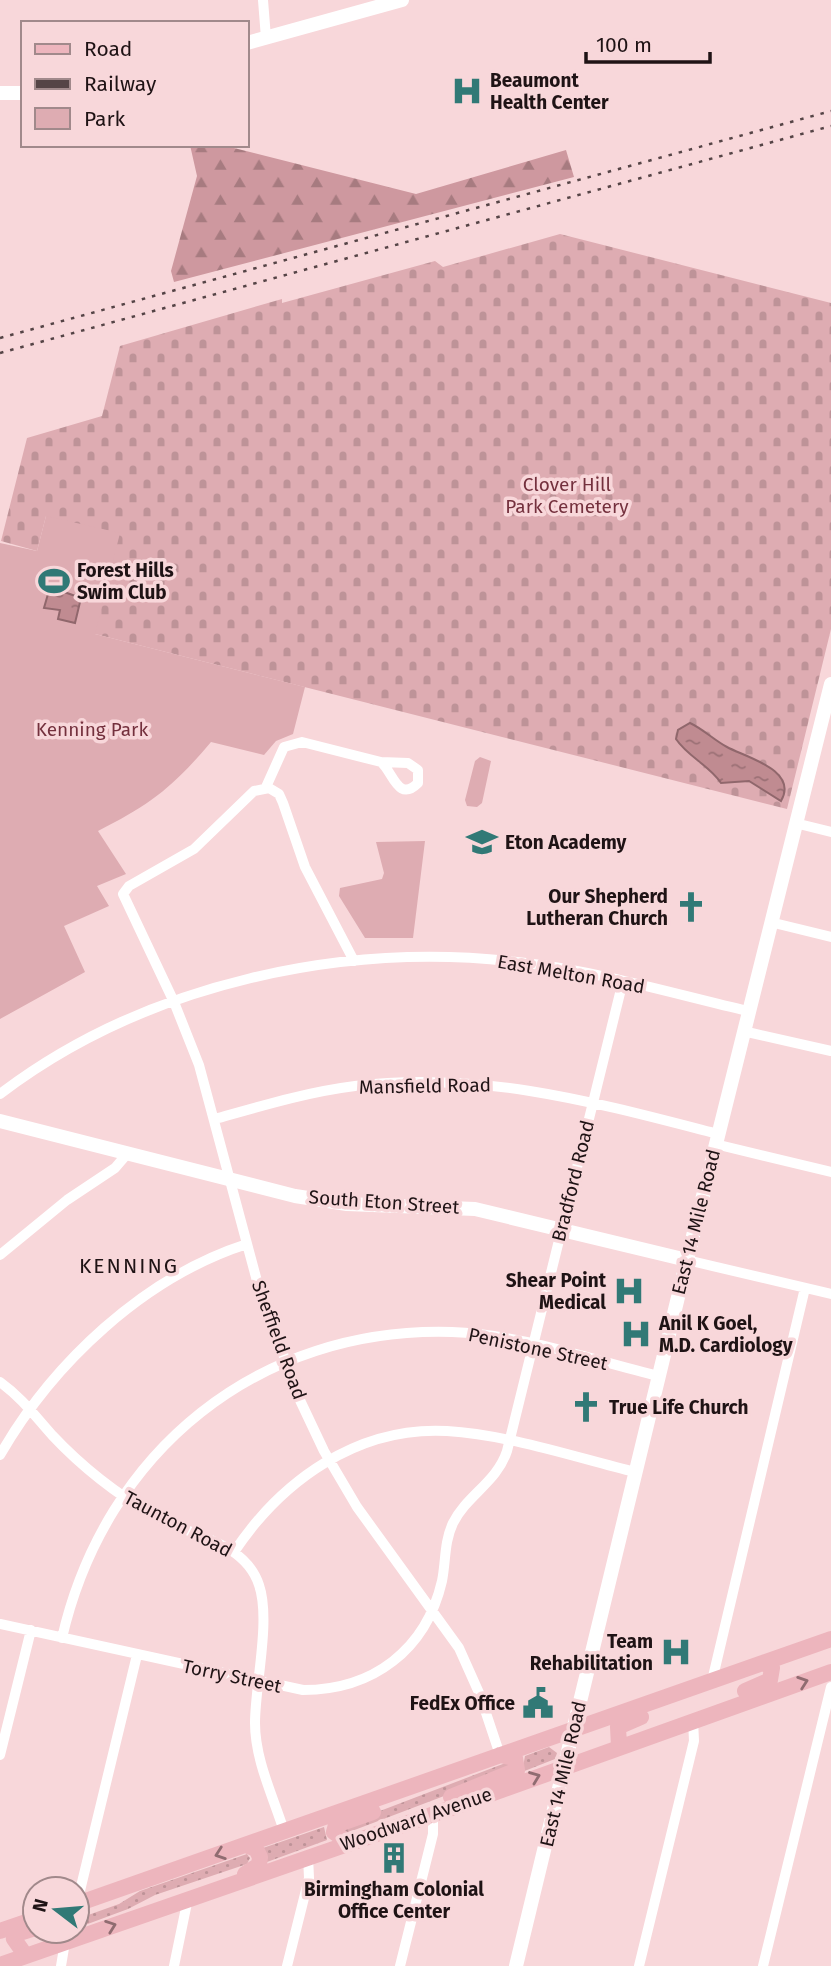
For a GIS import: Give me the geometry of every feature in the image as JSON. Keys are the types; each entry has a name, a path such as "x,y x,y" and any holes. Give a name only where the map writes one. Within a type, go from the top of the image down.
{"main road":[{"path":"248,43 402,0"},
{"path":"0,93 21,93"},
{"name":"East 14 Mile Road","path":"516,1966 770,922 795,823 827,715 831,684"},
{"name":"South Eton Street","path":"0,1121 329,1202 475,1209 687,1260"},
{"name":"Woodward Avenue","path":"91,1899 831,1639"},
{"path":"693,1720 703,1706 770,1680 772,1668 764,1662"},
{"name":"Woodward Avenue","path":"91,1933 693,1720 831,1679"},
{"path":"619,1746 616,1731 622,1723 704,1695 712,1681"},
{"path":"433,1812 450,1798 517,1770 515,1758 500,1755"},
{"path":"349,1843 334,1832 336,1825 423,1793 431,1780"},
{"path":"188,1898 210,1885 251,1872 259,1866 260,1857 256,1849 246,1845"},
{"path":"91,1910 99,1907 107,1894"},
{"path":"0,1931 21,1924"},
{"path":"21,1933 15,1939 26,1956"},
{"name":"Woodward Avenue","path":"0,1965 57,1945"}],"street":[{"path":"263,0 266,38"},
{"path":"354,961 305,867 284,803 279,794 263,788 280,752 292,743 308,743 381,762"},
{"name":"Sheffield Road","path":"263,788 194,849 129,886 123,894 174,1002 215,1119 247,1244 285,1362 329,1460 373,1531 433,1608 472,1673 500,1755"},
{"path":"795,823 831,832"},
{"path":"770,922 831,937"},
{"name":"East Melton Road","path":"0,1094 73,1047 174,1002 254,978 354,961 429,957 490,959 558,967 748,1011"},
{"name":"Bradford Road","path":"433,1608 442,1581 450,1531 469,1501 496,1474 510,1441 623,981"},
{"path":"743,1031 831,1051"},
{"name":"Mansfield Road","path":"215,1119 319,1092 391,1083 497,1085 593,1102 831,1172"},
{"path":"0,1255 66,1200 115,1168 127,1154"},
{"path":"0,1455 29,1409 78,1354 127,1311 195,1267 247,1244"},
{"path":"687,1260 831,1294"},
{"path":"712,1681 805,1288"},
{"name":"Penistone Street","path":"62,1637 82,1570 104,1524 146,1464 190,1421 232,1390 285,1362 352,1340 398,1333 454,1332 533,1346 658,1376"},
{"name":"Taunton Road","path":"0,1382 82,1465 122,1496 165,1521 234,1552 253,1572 262,1598 256,1740 284,1831"},
{"path":"234,1552 270,1505 302,1477 329,1460 383,1439 420,1432 465,1433 510,1441 635,1472"},
{"name":"Torry Street","path":"0,1623 137,1655 311,1690 360,1682 386,1668 412,1647 433,1608"},
{"path":"0,1755 30,1630"},
{"path":"84,1875 137,1655"},
{"path":"763,1966 831,1679"},
{"path":"639,1966 694,1741 693,1720"},
{"path":"421,1882 433,1834 433,1812"},
{"path":"287,1966 309,1878 308,1856"},
{"path":"400,1966 418,1894"},
{"path":"174,1966 188,1898"},
{"path":"61,1966 64,1945"}],"green space":[{"path":"190,147 230,147 416,194 566,150 574,177 174,282 171,271 197,176"},
{"name":"Clover Hill Park Cemetery","path":"560,234 831,303 831,629 787,809 95,634 46,516 37,551 1,541 27,438 102,416 120,346 282,299 282,303 435,261 443,267"},
{"name":"Kenning Park","path":"46,516 120,533 95,634 305,687 293,734 276,741 264,755 211,742 160,794 98,831 126,874 97,886 109,906 64,926 85,972 0,1019 0,543 37,551"},
{"path":"480,757 491,761 482,803 477,807 467,806 465,800 475,761"},
{"path":"425,841 413,938 365,938 339,896 340,888 382,879 384,873 376,842"},
{"path":"549,1747 557,1753 555,1759 522,1772 525,1756"},
{"path":"508,1762 512,1763 502,1774 344,1834 346,1824"},
{"path":"324,1827 327,1840 267,1862 263,1848"},
{"path":"247,1854 250,1858 247,1864 155,1895 91,1923 91,1914 119,1904 140,1891"}],"water":[{"path":"50,587 81,598 75,623 58,619 60,610 44,608"},
{"path":"690,723 727,747 757,760 777,773 785,790 781,801 749,781 721,783 676,739 678,730"}],"railway":[{"path":"0,338 831,111"},
{"path":"0,353 831,126"}],"place":[{"name":"Beaumont Health Center","path":"467,91"},
{"name":"Forest Hills Swim Club","path":"54,581"},
{"name":"Eton Academy","path":"482,842"},
{"name":"Our Shepherd Lutheran Church","path":"691,907"},
{"name":"Shear Point Medical","path":"629,1291"},
{"name":"Anil K Goel, M.D. Cardiology","path":"636,1334"},
{"name":"True Life Church","path":"586,1407"},
{"name":"Team Rehabilitation","path":"676,1652"},
{"name":"FedEx Office","path":"538,1703"},
{"name":"Birmingham Colonial Office Center","path":"394,1858"}],"district":[{"name":"KENNING","path":"129,1266"}]}
